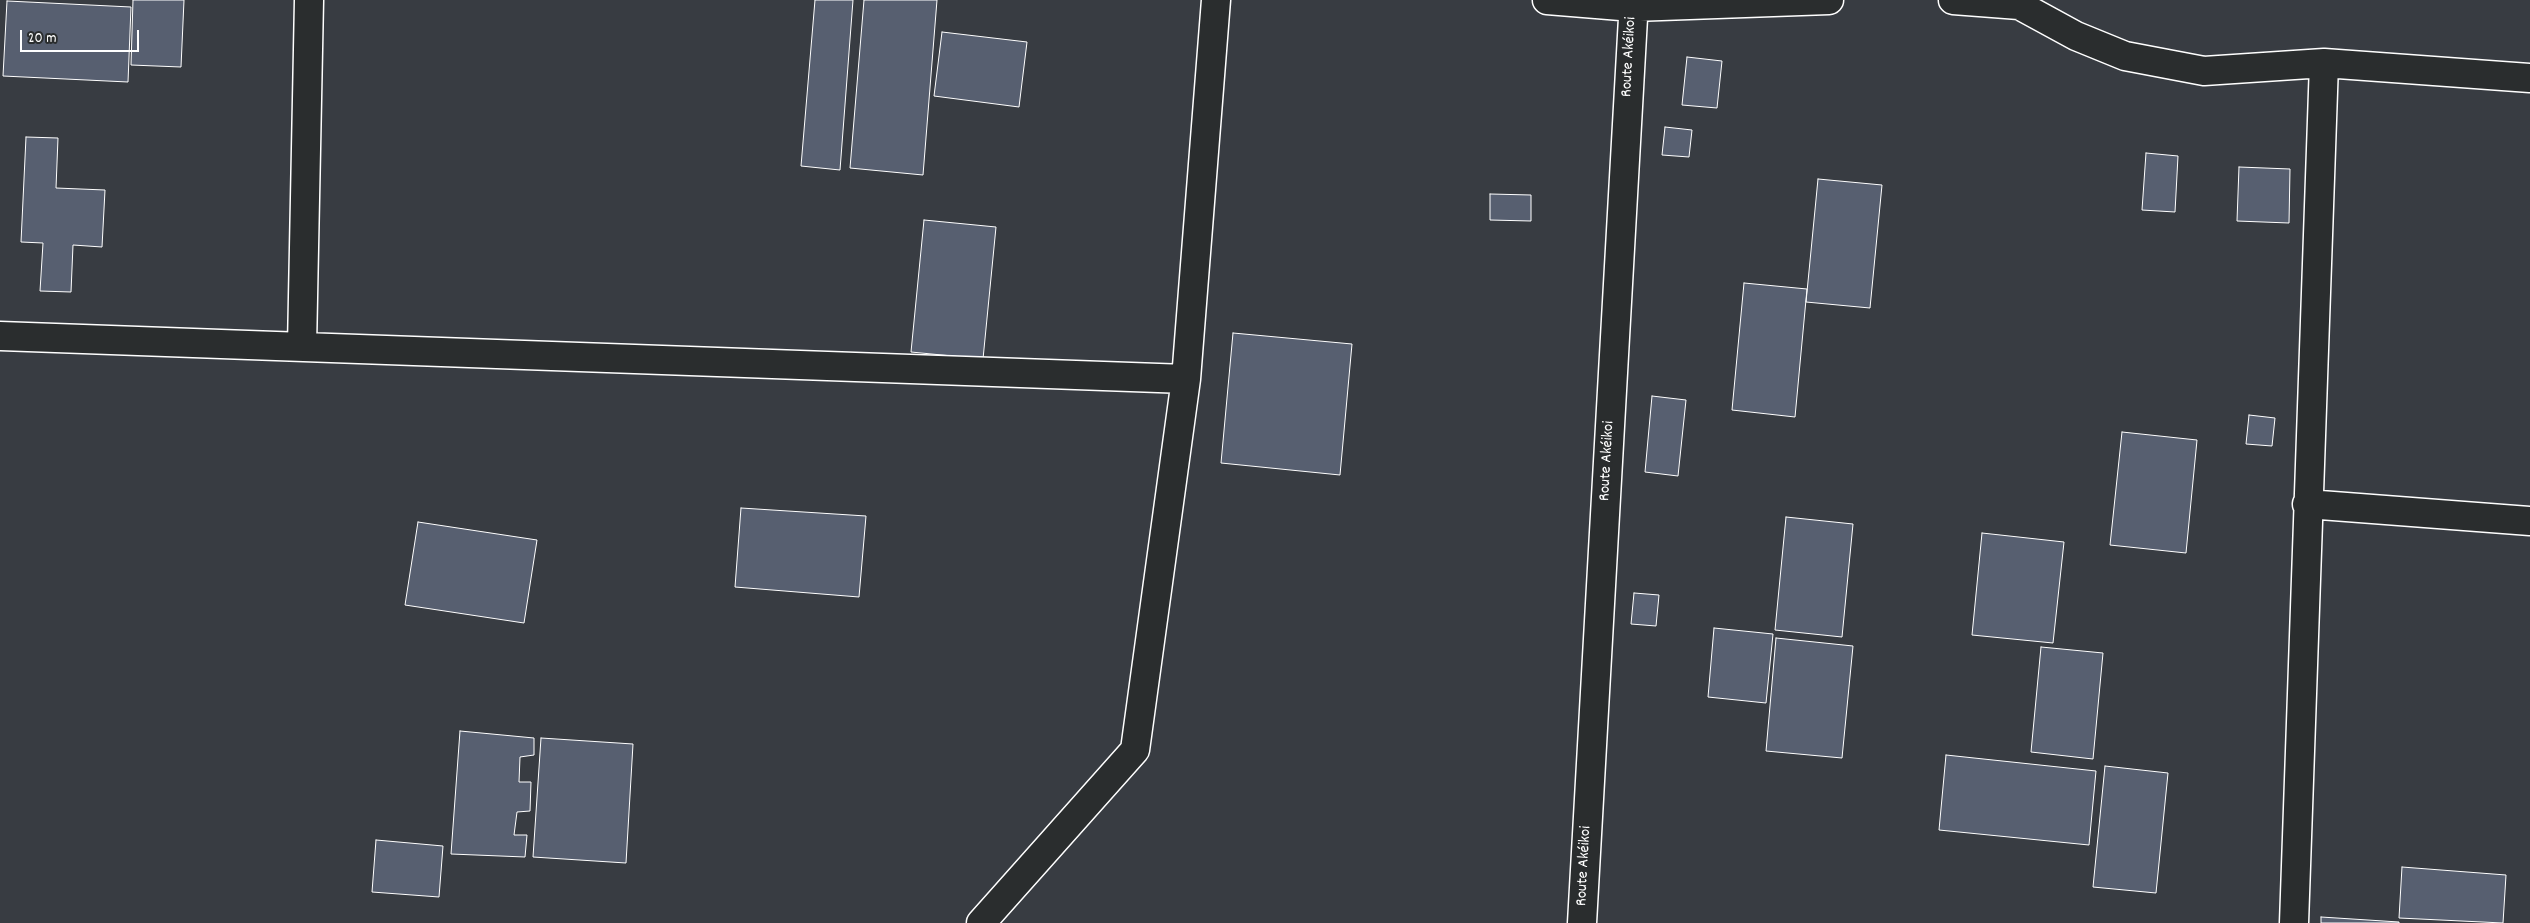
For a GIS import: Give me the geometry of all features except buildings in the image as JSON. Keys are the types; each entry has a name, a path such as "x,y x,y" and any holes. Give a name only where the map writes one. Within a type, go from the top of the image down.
{"street":[{"path":"302,347 309,0"},
{"path":"981,923 1135,750 1186,379 1216,0"},
{"path":"1547,0 1633,3 1829,0"},
{"path":"1954,0 2019,5 2076,36 2125,56 2204,71 2324,63 2530,78"},
{"name":"Route Akéikoi","path":"1582,923 1633,3"},
{"path":"2294,923 2307,504 2324,63"},
{"path":"0,336 1186,379"},
{"path":"2307,504 2530,521"}]}
